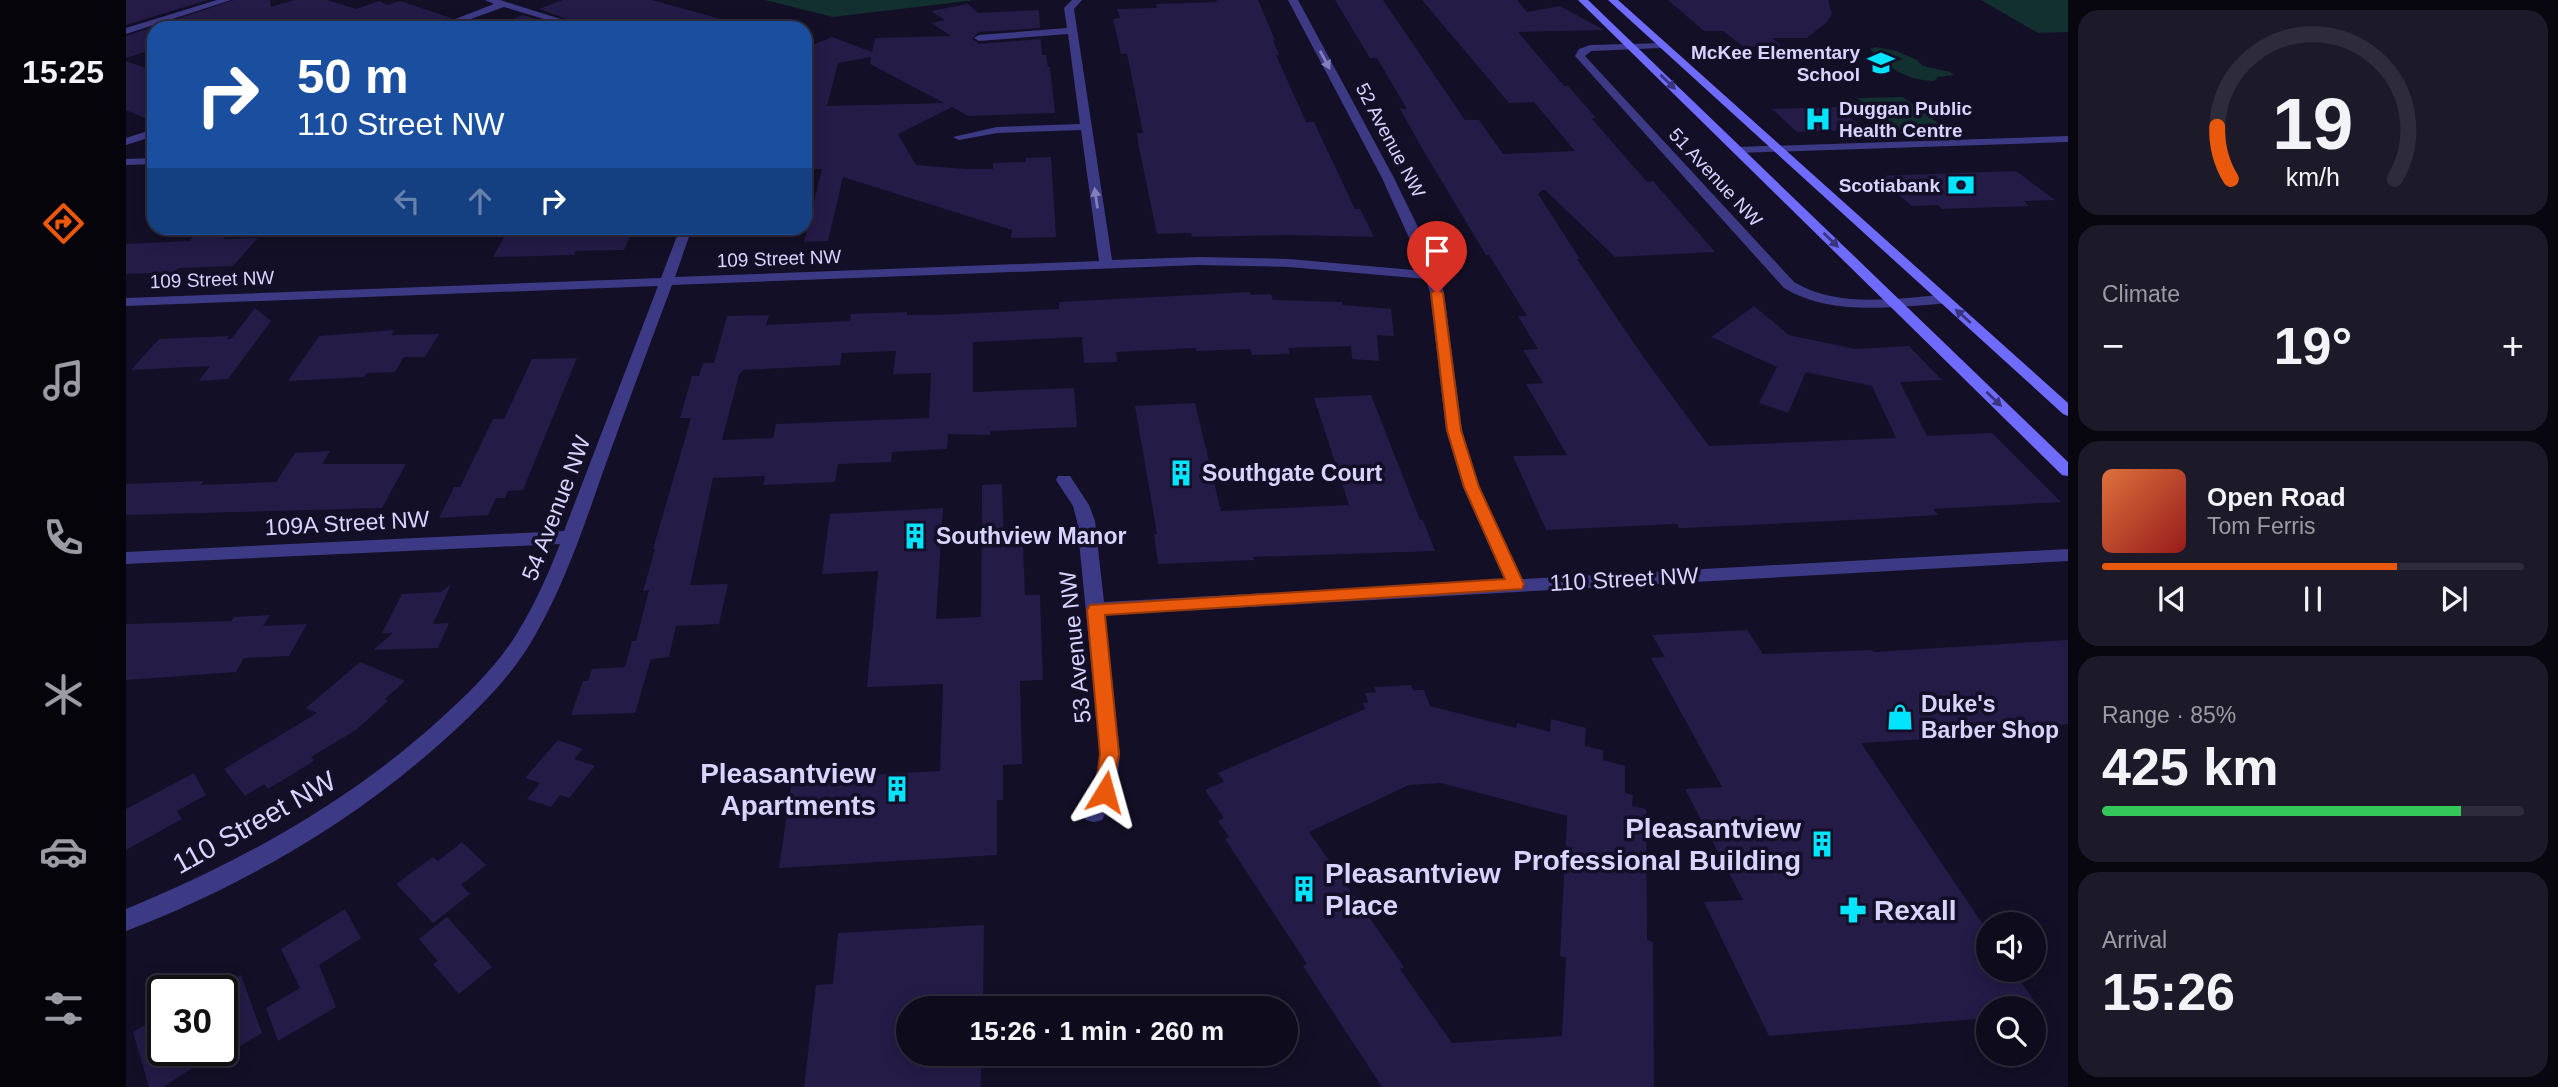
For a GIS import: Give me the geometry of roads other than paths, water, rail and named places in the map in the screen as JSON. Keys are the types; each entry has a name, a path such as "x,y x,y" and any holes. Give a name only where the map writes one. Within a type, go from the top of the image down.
{"main road":[{"name":"51 Avenue NW","path":"1583,0 2068,471"},
{"path":"1613,0 2068,411"}],"street":[{"path":"158,21 226,0"},
{"path":"490,0 560,21"},
{"name":"52 Avenue NW","path":"1293,0 1388,178 1433,276 1454,430 1471,487 1516,584"},
{"path":"1074,1 1069,8 1105,265"},
{"path":"457,21 503,4"},
{"path":"126,31 147,24"},
{"path":"979,38 1072,31"},
{"name":"51 Avenue NW","path":"1662,45 1590,48 1582,51 1580,56 1790,285 1810,297 1832,302 1944,299"},
{"path":"958,137 997,130 1086,127"},
{"path":"126,142 147,134"},
{"path":"1737,150 2068,139"},
{"path":"126,162 147,161"},
{"name":"54 Avenue NW","path":"403,765 485,689 521,643 554,583 683,235"},
{"name":"109 Street NW","path":"126,302 1105,265 1267,262 1433,276"},
{"name":"53 Avenue NW","path":"1064,480 1081,505 1086,521 1110,754 1105,792 1094,813"},
{"name":"109A Street NW","path":"126,558 571,537"},
{"name":"110 Street NW","path":"1096,610 1516,584 2068,555"},
{"name":"110 Street NW","path":"126,920 191,893 266,855 336,814 403,765"}],"place":[{"name":"McKee Elementary School","path":"1881,63"},
{"name":"Duggan Public Health Centre","path":"1818,119"},
{"name":"Scotiabank","path":"1961,185"},
{"name":"Southgate Court","path":"1181,473"},
{"name":"Southview Manor","path":"915,536"},
{"name":"Duke's Barber Shop","path":"1900,717"},
{"name":"Pleasantview Apartments","path":"897,789"},
{"name":"Pleasantview Professional Building","path":"1822,844"},
{"name":"Pleasantview Place","path":"1304,889"},
{"name":"Rexall","path":"1853,910"}]}
